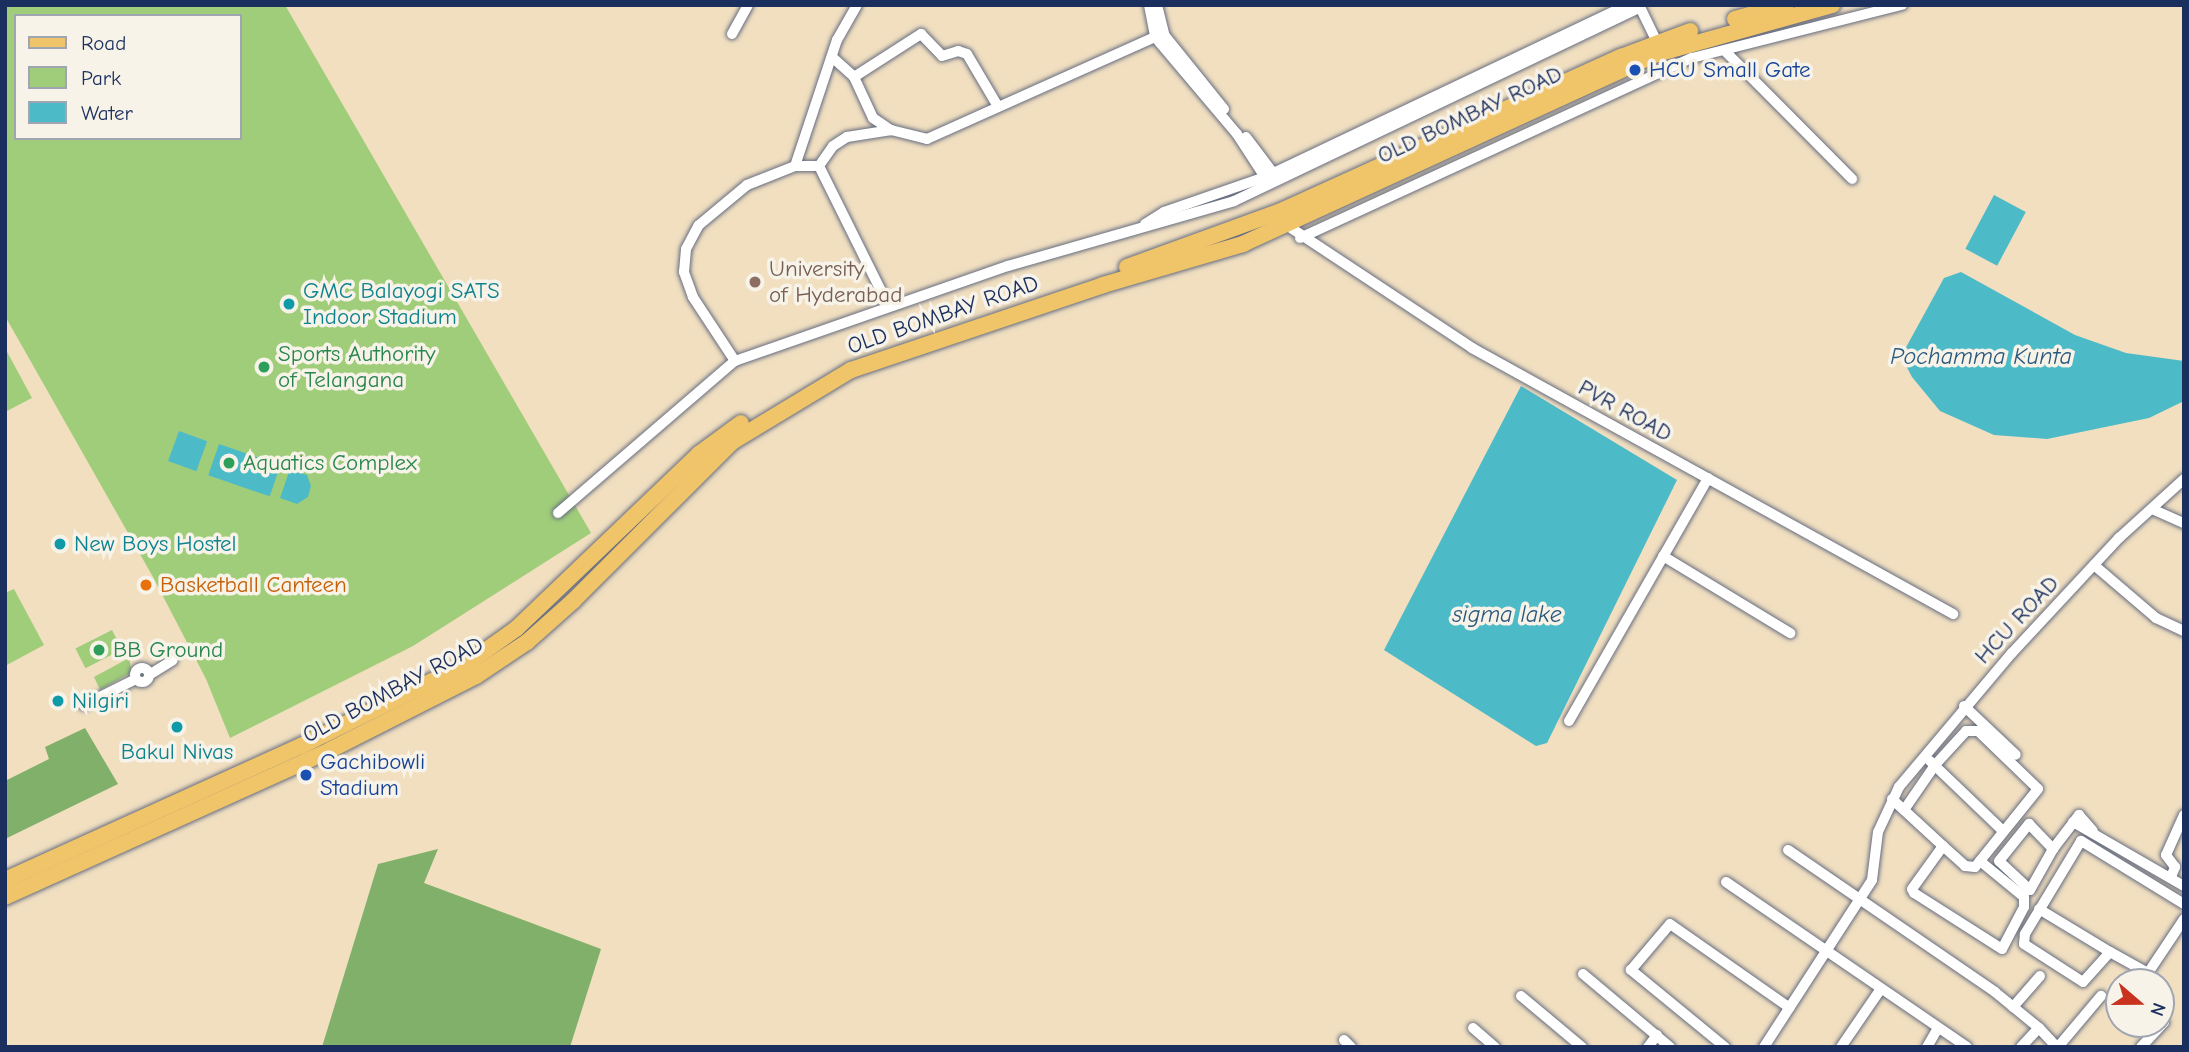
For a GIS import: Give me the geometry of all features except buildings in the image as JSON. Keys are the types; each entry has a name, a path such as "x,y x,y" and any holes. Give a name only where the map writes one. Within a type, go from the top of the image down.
{"main road":[{"name":"OLD BOMBAY ROAD","path":"5,897 274,767 468,663 517,628 699,454 759,411 847,360 1281,211 1657,42 1786,5"},
{"name":"OLD BOMBAY ROAD","path":"5,880 433,700 527,642 732,442 824,384 877,358 1243,244 1288,226 1657,54 1832,5"}],"street":[{"path":"732,34 748,5"},
{"path":"795,166 832,57 857,5"},
{"path":"1149,5 1155,37 1272,179"},
{"path":"1157,5 1166,36 1272,179"},
{"path":"1272,179 1627,5"},
{"path":"1300,238 1681,63 1902,5"},
{"path":"558,513 735,361 888,305 1145,224 1167,224 1272,179 1640,6 1657,42"},
{"path":"854,77 921,34 942,56 964,51 997,105"},
{"path":"832,57 854,77 873,118 891,130 927,139 997,105 1155,37"},
{"path":"1726,52 1852,179"},
{"path":"819,166 833,146 847,137 891,130"},
{"path":"735,361 693,298 684,272 686,249 699,225 747,185 795,166 819,166"},
{"path":"819,166 888,305"},
{"name":"PVR ROAD","path":"1288,226 1300,238 1472,348 1953,614"},
{"path":"1569,721 1707,478"},
{"name":"HCU ROAD","path":"1764,1047 1872,880 1878,832 1892,799 1924,755 1964,706 2094,565 2184,479"},
{"path":"2152,509 2184,523"},
{"path":"1663,556 1790,633"},
{"path":"2094,565 2156,618 2184,631"},
{"path":"85,705 136,679 144,682 149,675 173,660"},
{"path":"1964,706 2016,755"},
{"path":"1892,799 1943,846 1969,869 1980,861 2036,794 2036,784 1975,729 1966,731 1935,765 1904,810"},
{"path":"1924,755 2003,831"},
{"path":"2171,877 2175,866 2166,855 2184,815"},
{"path":"2053,849 2028,824 1999,861 2030,890 2053,849 2076,819 2171,877 2183,895"},
{"path":"2110,952 2083,982 2026,947 2025,934 2077,842 2085,841 2142,879 2183,895"},
{"path":"1943,846 1914,893 2000,950 2025,902 1980,861"},
{"path":"1788,850 2013,1007 2058,1047 2101,996"},
{"path":"2130,871 2138,858"},
{"path":"2142,879 2150,865"},
{"path":"1726,882 1937,1030 1967,1047"},
{"path":"2039,909 2148,973 2184,919"},
{"path":"1725,1047 1630,970 1670,924 1790,1008"},
{"path":"1583,974 1670,1047"},
{"path":"2013,1007 2040,976"},
{"path":"1842,1046 1880,990"},
{"path":"1521,996 1582,1047"},
{"path":"1473,1028 1495,1047"},
{"path":"2021,1047 2039,1028"},
{"path":"1927,1047 1937,1030"},
{"path":"1648,1047 1657,1035"}],"green space":[{"name":"Sports Authority of Telangana","path":"5,5 285,5 591,533 413,646 230,738 206,679 153,577 5,316"},
{"path":"5,348 32,398 5,412"},
{"path":"14,589 44,645 5,666 5,593"},
{"name":"BB Ground","path":"112,630 122,650 85,668 75,649"},
{"path":"129,658 132,672 100,690 94,677"},
{"path":"85,728 118,784 5,839 5,781 49,759 45,747"},
{"path":"438,849 424,883 601,949 570,1047 322,1047 378,864"}],"water":[{"path":"1994,195 2026,212 1997,266 1965,249"},
{"name":"Pochamma Kunta","path":"1961,272 2075,335 2126,353 2184,361 2184,401 2149,418 2047,439 1994,435 1940,411 1912,377 1903,360 1904,351 1944,278"},
{"name":"sigma lake","path":"1521,386 1677,480 1547,743 1536,746 1384,650"},
{"path":"179,431 207,441 196,471 168,461"},
{"path":"219,444 280,465 270,496 208,475"},
{"path":"290,469 307,475 311,486 308,497 297,504 280,498"}],"place":[{"name":"HCU Small Gate","path":"1635,70"},
{"name":"University of Hyderabad","path":"755,282"},
{"name":"GMC Balayogi SATS Indoor Stadium","path":"289,304"},
{"name":"Sports Authority of Telangana","path":"264,367"},
{"name":"Aquatics Complex","path":"229,463"},
{"name":"New Boys Hostel","path":"60,544"},
{"name":"Basketball Canteen","path":"146,585"},
{"name":"BB Ground","path":"99,650"},
{"name":"Nilgiri","path":"58,701"},
{"name":"Bakul Nivas","path":"177,727"},
{"name":"Gachibowli Stadium","path":"306,775"}]}
